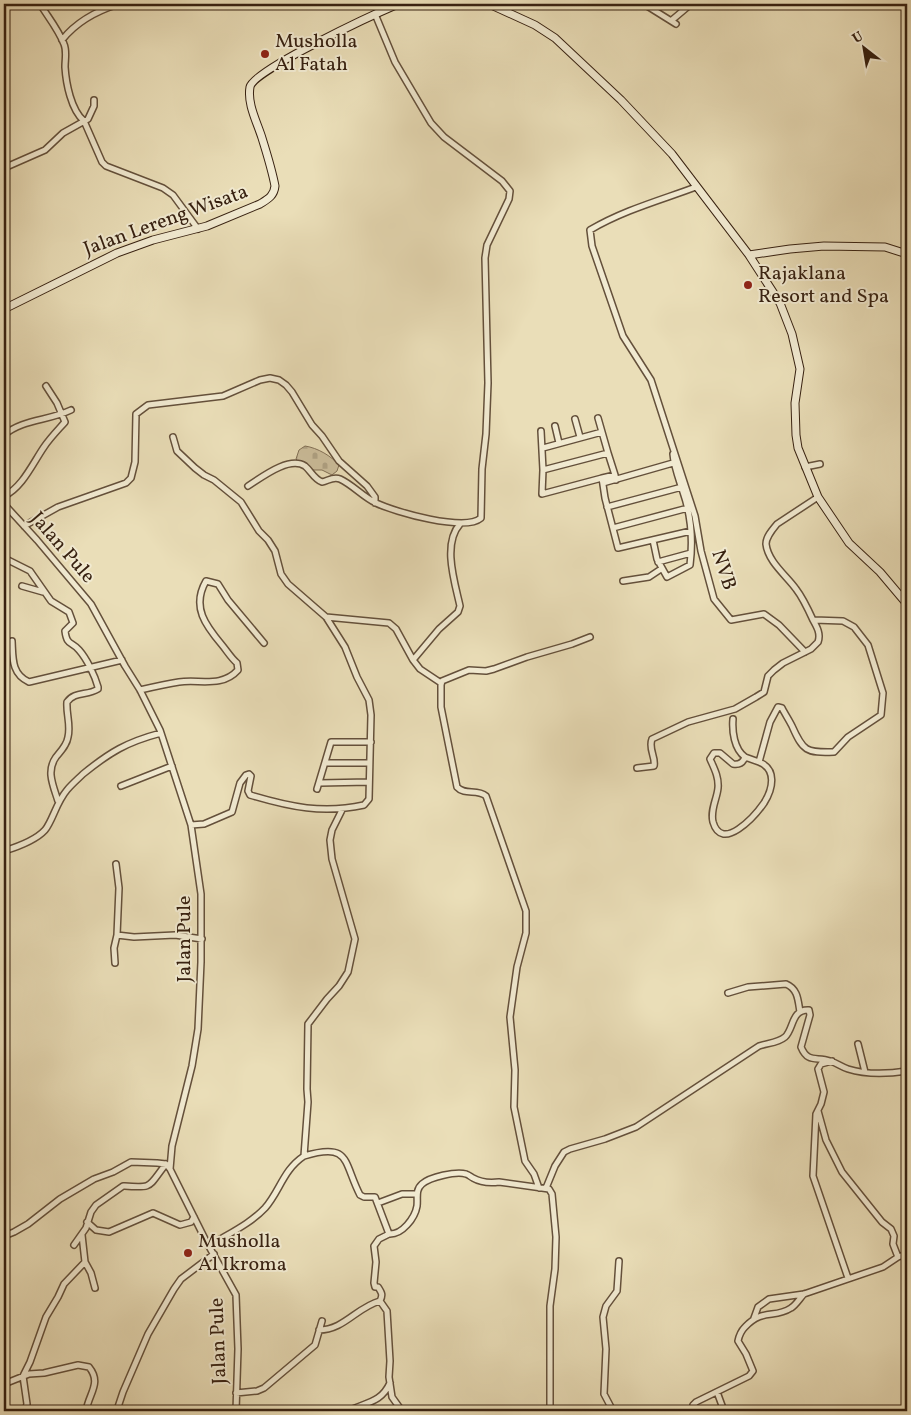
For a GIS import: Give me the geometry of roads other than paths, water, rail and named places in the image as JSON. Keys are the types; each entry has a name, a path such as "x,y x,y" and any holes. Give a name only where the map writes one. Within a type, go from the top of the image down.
{"main road":[{"name":"Jalan Lereng Wisata","path":"4,309 117,253 153,240 198,229 260,204 272,195 274,192 272,172 252,108 250,84 256,78 290,57 398,4"},
{"path":"489,4 535,25 563,45 641,120 672,154 749,255 780,303 792,334 800,369 795,403 796,435 805,467 818,497 849,543 880,572 907,604"},
{"path":"749,255 824,246 885,248 907,254"}],"street":[{"path":"40,4 54,24 66,50 65,68 70,93 77,113 84,121 102,162 106,166 162,188 173,195 198,229"},
{"path":"62,40 82,20 101,10 119,4"},
{"path":"644,4 674,22 692,4"},
{"path":"248,486 270,472 295,462 308,469 318,481 322,482 332,478 340,479 375,503 444,522 460,524 476,521 481,518 482,469 486,434 488,383 485,258 487,245 509,200 510,191 502,181 444,137 431,123 395,62 375,14"},
{"path":"4,168 45,150 63,133 90,117 94,100"},
{"path":"653,540 658,562 667,577 690,565 691,531 688,508 673,462 672,448 651,380 623,336 592,246 590,230 625,212 696,187"},
{"path":"24,526 58,507 126,483 131,478 136,462 136,414 148,405 223,396 260,380 270,378 279,380 286,385 312,425 339,461 367,486 376,497 375,503"},
{"path":"4,496 11,493 21,481 46,444 65,422 46,386"},
{"path":"4,435 21,424 39,421 71,410"},
{"path":"598,418 616,477"},
{"path":"576,419 580,437"},
{"path":"555,426 559,443"},
{"path":"541,431 543,448 542,494 603,481 673,462"},
{"path":"543,448 602,432"},
{"path":"173,437 177,450 186,460 241,502 259,531 275,551 281,574 288,584 326,617 345,646 357,677 369,700 371,715 369,799 364,805 342,810 304,809 276,803 250,795 248,791 251,776 249,774 240,783 232,812 204,824 191,825"},
{"name":"NVB","path":"672,448 695,516 701,551 714,599 731,620 764,614 779,625 805,652"},
{"path":"543,470 608,453"},
{"path":"805,467 820,464"},
{"path":"603,481 607,507 618,548 691,531"},
{"path":"607,507 682,487"},
{"path":"637,768 654,766 655,761 650,744 652,739 688,722 735,708 750,701 764,692 768,676 774,670 816,645 820,638 814,620 800,595 769,553 766,542 776,524 818,497"},
{"name":"Jalan Pule","path":"4,504 91,604 140,690 161,733 191,825 201,894 202,939 198,1029 192,1066 168,1167 236,1295 238,1357 236,1411"},
{"path":"613,528 688,508"},
{"path":"412,660 439,629 458,612 460,606 451,565 454,530 460,524"},
{"path":"658,562 691,553"},
{"path":"4,558 30,571 43,592 54,603 70,614 73,623 66,629 66,639 78,650 97,684 98,689 93,692 74,695 67,702 70,726 68,738 51,765 50,773 58,801"},
{"path":"623,581 649,577 661,569"},
{"path":"140,690 181,682 213,682 229,678 238,670 237,663 206,625 203,617 200,594 206,582 218,584 228,600 264,643"},
{"path":"22,586 43,592"},
{"path":"326,617 389,623 396,629 412,660 420,669 441,683"},
{"path":"759,762 770,722 778,707 782,708 792,724 794,735 800,744 805,749 819,753 834,752 848,737 881,715 883,693 868,644 854,626 843,621 814,620"},
{"path":"441,683 447,678 469,670 486,671 494,669 590,637"},
{"path":"12,641 16,670 19,676 29,682 122,660"},
{"path":"441,683 441,706 457,787 463,792 479,792 486,796 526,911 526,934 517,967 510,1017 515,1070 514,1107 525,1161 534,1174 539,1188"},
{"path":"733,718 733,733 740,752 745,757 768,767 772,774 770,790 765,802 747,824 738,830 724,834 717,829 713,820 714,800 718,788 716,772 710,759 714,753 720,753 732,764 736,765 744,762 745,757"},
{"path":"4,851 26,843 44,830 58,801 76,780 108,754 137,739 161,733"},
{"path":"317,789 331,742 371,742"},
{"path":"325,763 369,763"},
{"path":"121,786 172,766"},
{"path":"320,783 369,782"},
{"path":"304,1156 308,1102 306,1090 308,1024 348,972 355,939 332,859 330,840 332,830 342,810"},
{"path":"116,864 119,888 117,935 114,948 116,963"},
{"path":"117,935 134,937 175,935 202,939"},
{"path":"728,993 748,987 786,984 791,986 797,993 800,1012"},
{"path":"546,1188 555,1166 564,1152 636,1127 759,1046 784,1037 789,1032 794,1018 800,1012 807,1009 810,1012 801,1047 804,1054 811,1058 832,1061 846,1068 865,1072 890,1073 907,1071"},
{"path":"858,1044 865,1072"},
{"path":"832,1061 821,1064 818,1068 824,1092 818,1111 813,1176 848,1278"},
{"path":"818,1111 826,1140 842,1172 882,1222 891,1229 894,1236 893,1244 898,1257"},
{"path":"209,1246 252,1219 264,1208 293,1164 304,1156 324,1150 339,1154 349,1165 360,1195 364,1197 374,1195 389,1234"},
{"path":"4,1236 28,1224 60,1199 94,1179 113,1172 130,1162 140,1161 168,1167"},
{"path":"74,1245 82,1234 91,1212 98,1202 123,1186 136,1188 149,1185 168,1167"},
{"path":"319,1330 333,1329 365,1307 380,1301 382,1292 376,1287 374,1282 376,1262 374,1246 379,1239 400,1231 410,1220 416,1208 416,1194 422,1185 453,1173 467,1174 478,1180 492,1183 499,1182 546,1188 552,1194 556,1237 555,1269 550,1306 550,1411"},
{"path":"378,1202 402,1194 416,1194"},
{"path":"87,1222 96,1230 106,1232 153,1213 180,1225 190,1222 194,1217"},
{"path":"82,1234 85,1262 91,1273 95,1288"},
{"path":"117,1410 148,1334 174,1289 181,1279 214,1254"},
{"path":"692,1411 693,1405 696,1402 749,1376 753,1371 738,1341 742,1331 754,1318 758,1307 769,1299 804,1294 882,1267 907,1254"},
{"path":"612,1411 604,1394 606,1349 603,1317 606,1306 618,1291 619,1261"},
{"path":"25,1411 27,1404 23,1376 46,1317 64,1284 85,1262"},
{"path":"754,1318 791,1308 804,1294"},
{"path":"380,1301 387,1311 392,1397 402,1411"},
{"path":"236,1392 257,1391 264,1388 315,1346 322,1321"},
{"path":"9,1382 29,1374 53,1372 78,1365 89,1367 95,1376 96,1382 86,1411"},
{"path":"348,1411 376,1400 384,1394 390,1383"},
{"path":"717,1392 724,1411"}],"place":[{"name":"Musholla Al Fatah","path":"265,54"},
{"name":"Rajaklana Resort and Spa","path":"748,285"},
{"name":"Musholla Al Ikroma","path":"188,1253"}]}
